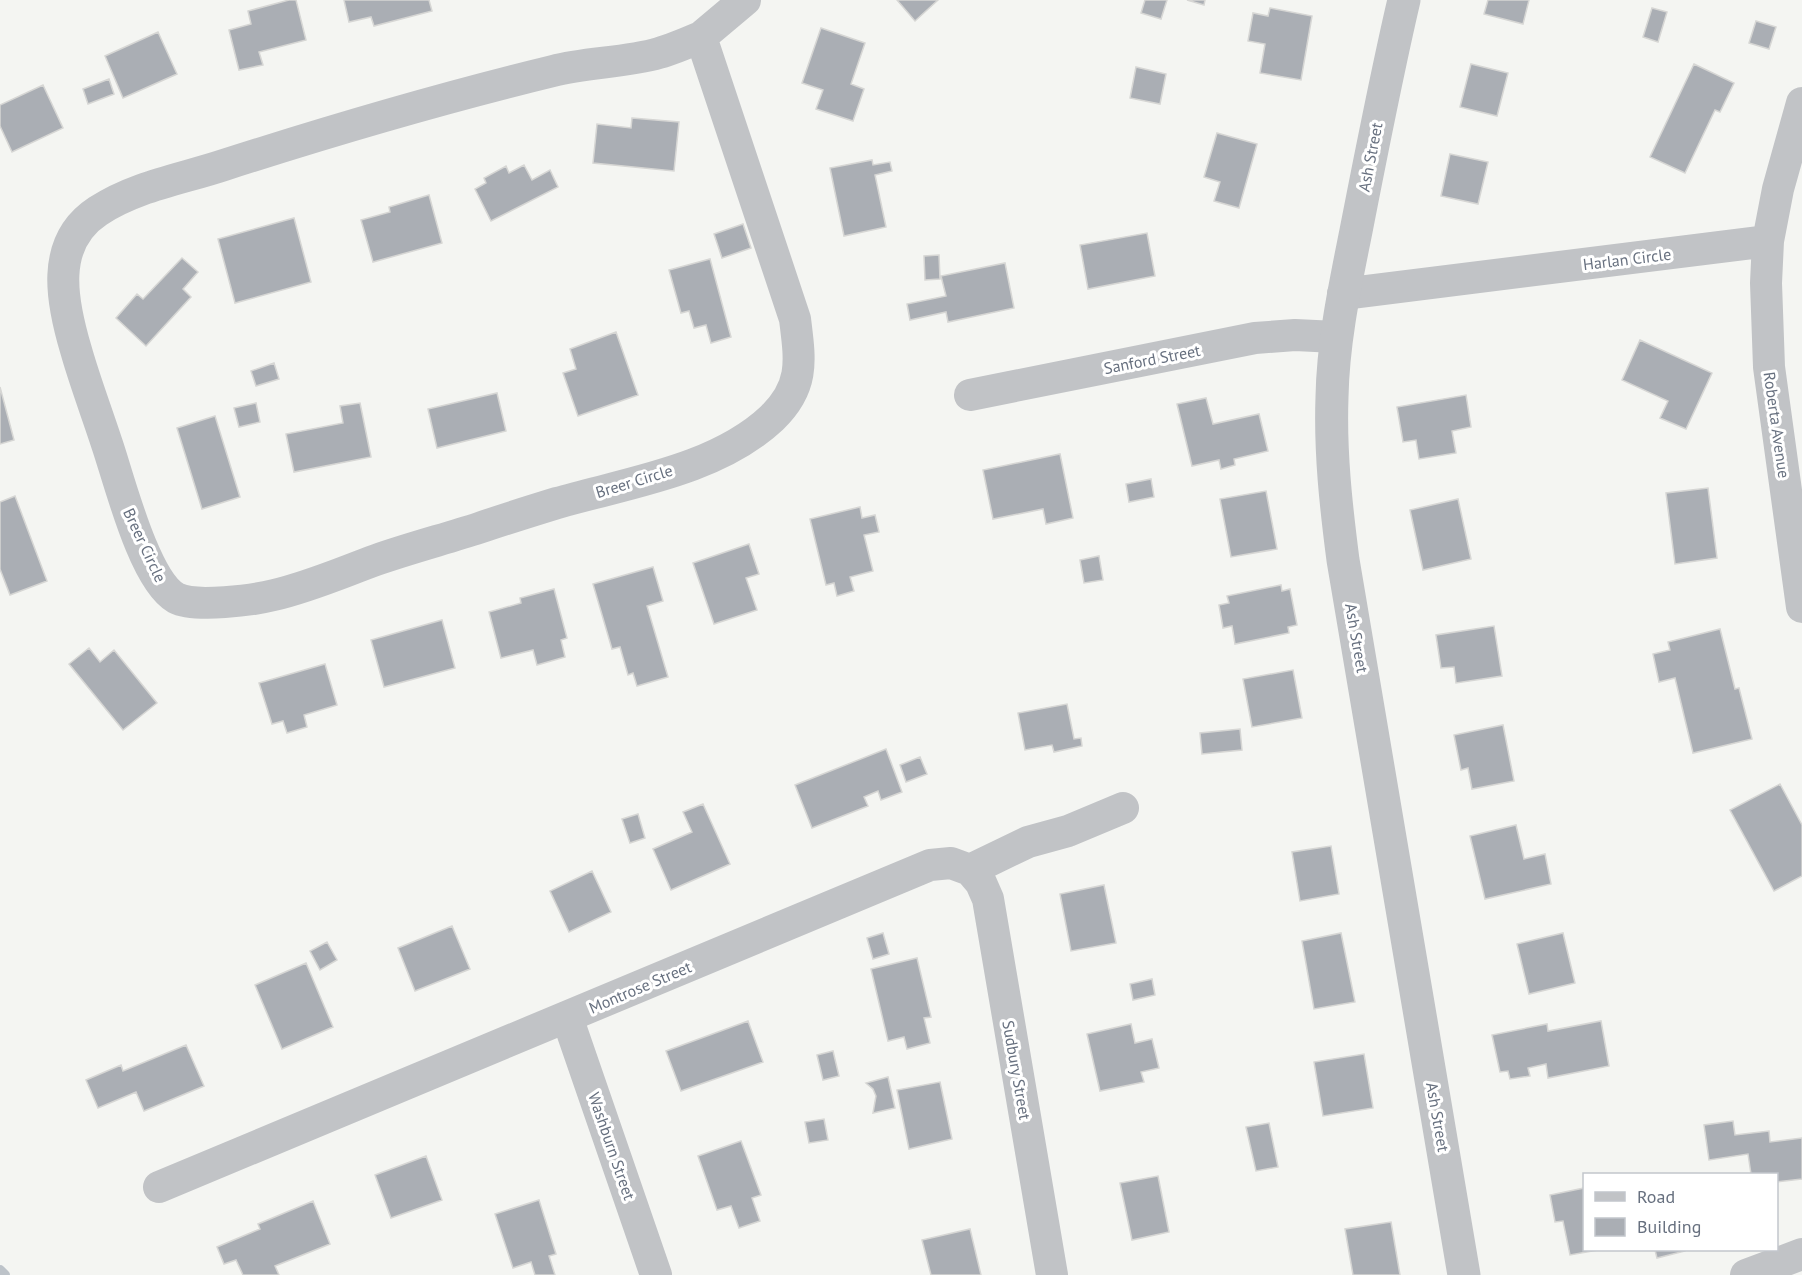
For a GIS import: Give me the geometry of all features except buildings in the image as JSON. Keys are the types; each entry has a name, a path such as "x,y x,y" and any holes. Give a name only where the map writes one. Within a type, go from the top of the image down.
{"street":[{"name":"Breer Circle","path":"701,38 795,319 800,364 796,385 787,402 772,418 756,432 732,446 680,468 382,558 273,596 218,603 189,602 176,598 163,586 129,515 83,377 69,325 62,291 63,267 72,238 80,225 105,206 145,188 201,173 316,136 539,74 657,54 701,38 745,0"},
{"name":"Ash Street","path":"1404,0 1376,124 1343,294 1336,337 1332,434 1343,560 1464,1275"},
{"path":"1768,241 1778,189 1802,103"},
{"name":"Harlan Circle","path":"1343,294 1768,241"},
{"name":"Roberta Avenue","path":"1768,241 1766,283 1769,367 1794,484 1802,607"},
{"name":"Sanford Street","path":"970,395 1255,338 1295,335 1336,337"},
{"path":"970,870 1028,842 1068,831 1123,808"},
{"name":"Montrose Street","path":"159,1187 930,865 951,863 970,870"},
{"name":"Sudbury Street","path":"970,870 981,883 988,899 1052,1275"},
{"name":"Washburn Street","path":"567,1017 656,1275"},
{"path":"1746,1275 1802,1254"}],"waterway":[{"path":"0,1270 5,1275"}]}
